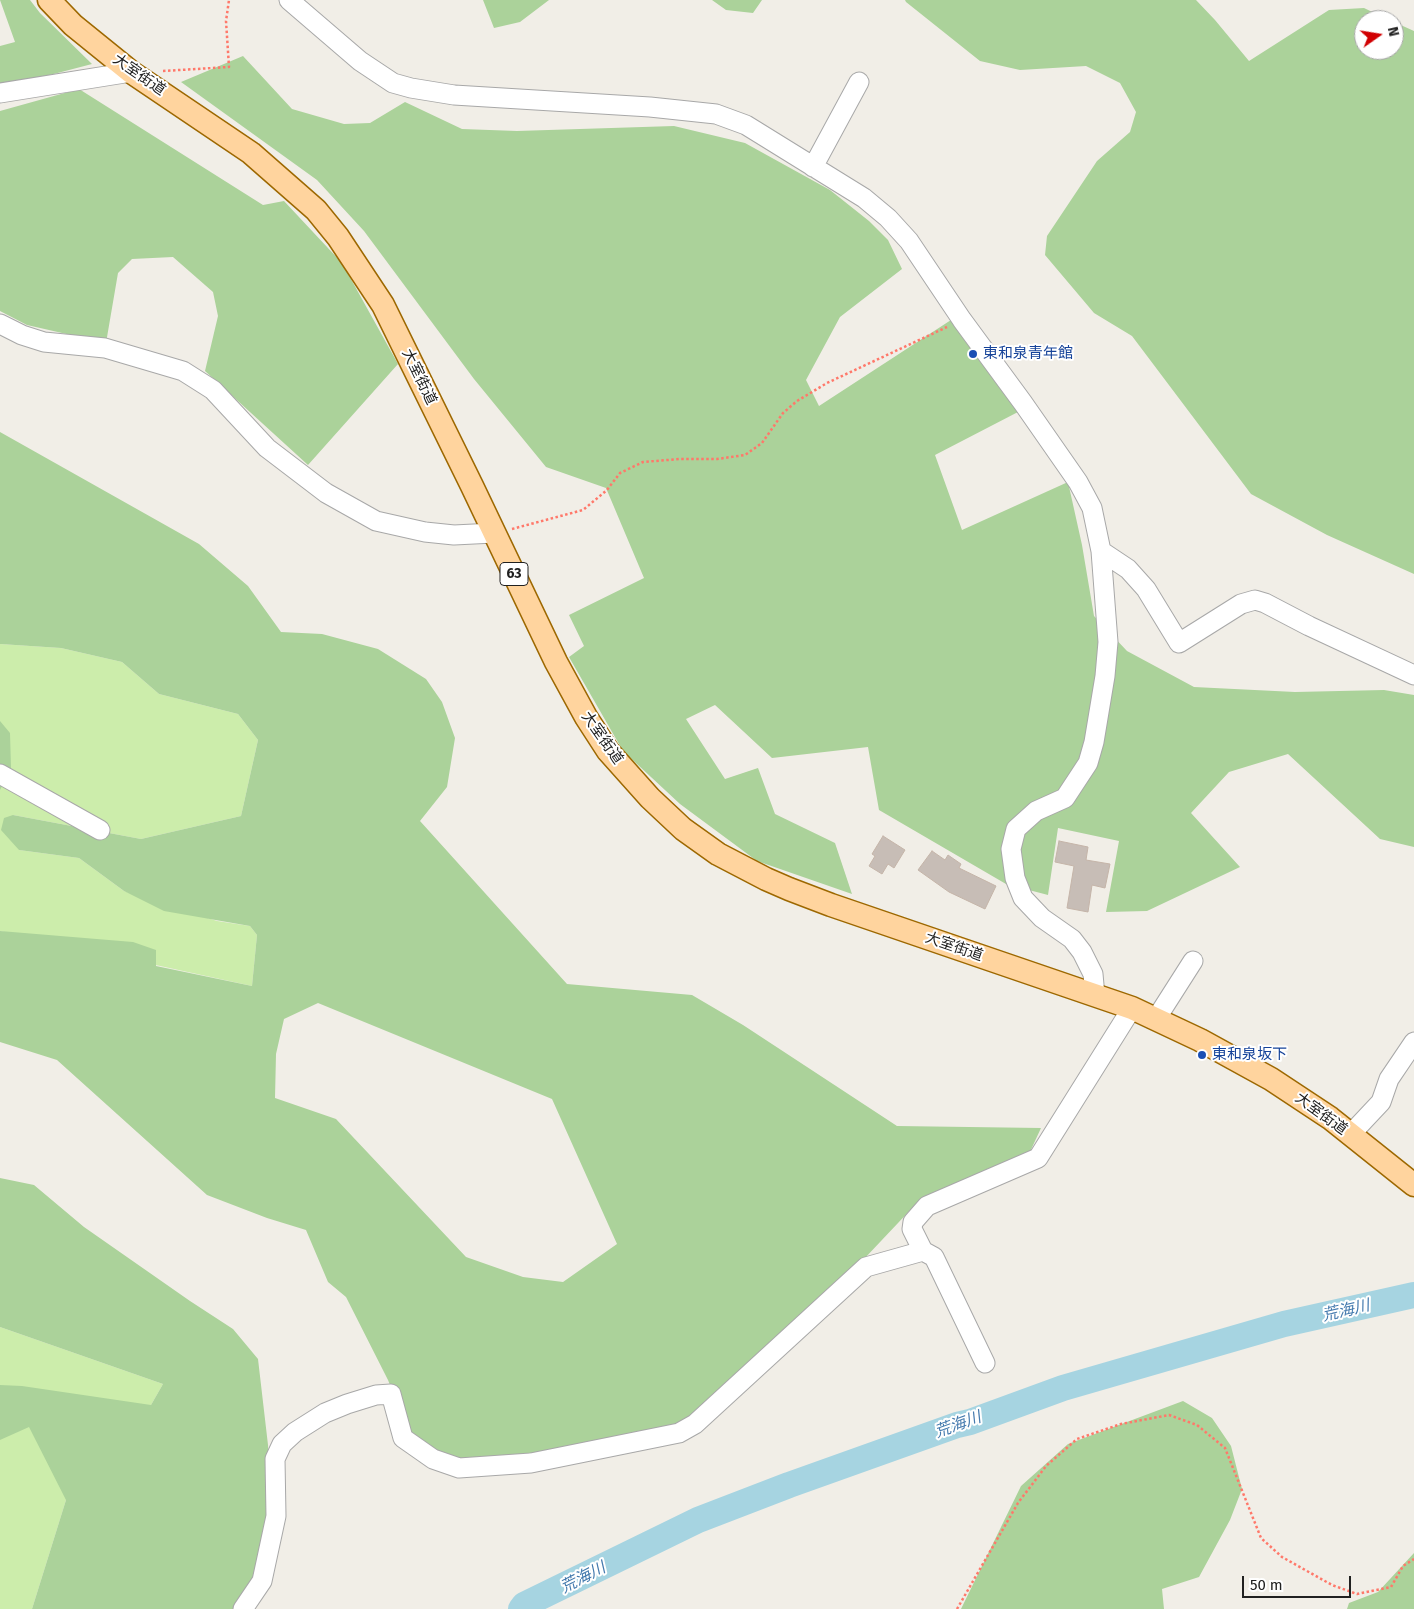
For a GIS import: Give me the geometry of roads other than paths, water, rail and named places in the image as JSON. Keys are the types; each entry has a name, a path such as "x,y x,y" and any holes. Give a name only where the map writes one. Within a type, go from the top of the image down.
{"main road":[{"name":"大室街道","path":"49,0 73,25 131,72 251,153 316,210 338,237 383,305 556,662 586,717 608,751 650,798 683,829 718,854 789,889 1132,1008 1200,1040 1271,1079 1330,1118 1414,1185"}],"street":[{"path":"289,0 360,61 393,83 411,88 454,95 650,107 716,114 746,125 864,198 888,218 909,241 962,320 1023,402 1078,482 1092,508 1102,551 1108,642 1105,676 1094,742 1088,764 1065,798 1036,811 1016,829 1011,849 1015,878 1023,898 1042,918 1072,939 1082,952 1093,974 1095,996"},
{"path":"0,93 131,72"},
{"path":"813,168 859,82"},
{"path":"0,324 22,335 44,342 104,348 183,371 213,390 266,448 326,493 376,521 425,532 494,534"},
{"path":"1102,551 1128,569 1146,589 1179,643 1241,604 1255,600 1265,603 1309,626 1414,675"},
{"path":"0,774 100,830"},
{"path":"1156,1019 1193,961"},
{"path":"984,1363 934,1257 923,1251 912,1229 913,1222 927,1206 1038,1158 1132,1008"},
{"path":"1350,1135 1381,1102 1389,1079 1414,1042"},
{"path":"243,1609 262,1580 276,1516 275,1459 282,1444 295,1432 325,1413 369,1397 391,1394 403,1438 432,1459 459,1468 531,1463 679,1433 695,1424 866,1267 923,1251"}],"waterway":[{"name":"荒海川","path":"521,1609 524,1605 698,1520 789,1485 957,1425 1063,1388 1284,1324 1414,1295"}],"place":[{"name":"東和泉青年館","path":"973,354"},
{"name":"東和泉坂下","path":"1202,1055"}]}
